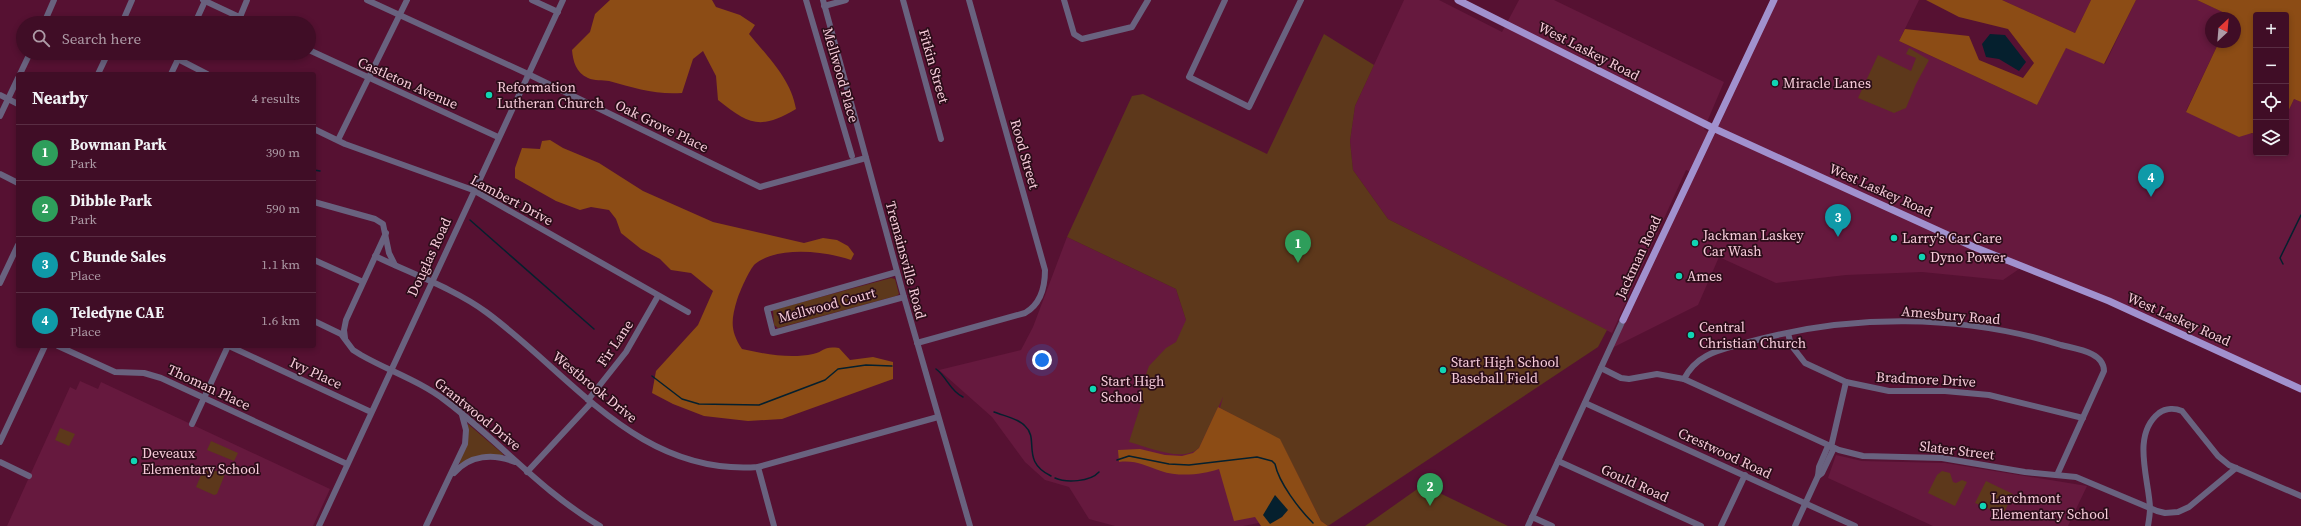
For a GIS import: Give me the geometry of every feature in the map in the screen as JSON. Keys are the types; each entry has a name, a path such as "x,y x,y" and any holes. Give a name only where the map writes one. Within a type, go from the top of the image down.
{"main road":[{"name":"West Laskey Road","path":"1458,0 1713,128 1974,247 2109,301 2301,389"},
{"name":"Jackman Road","path":"1623,320 1774,0"}],"street":[{"path":"47,16 54,0"},
{"path":"125,16 132,0"},
{"path":"198,16 204,0 238,16"},
{"path":"240,16 247,0"},
{"name":"Oak Grove Place","path":"368,0 528,74 760,187 866,158"},
{"path":"338,140 369,79 406,0"},
{"path":"532,0 558,12"},
{"name":"Douglas Road","path":"319,526 473,190 563,0"},
{"name":"Mellwood Place","path":"806,0 852,156"},
{"path":"823,3 846,0"},
{"name":"Fitkin Street","path":"903,0 941,139"},
{"name":"Rood Street","path":"917,343 1004,320 1029,311 1041,294 1045,270 969,0"},
{"path":"1064,0 1074,34 1085,39 1132,27 1148,0"},
{"path":"1225,0 1189,77 1249,107 1301,0"},
{"name":"Tremainsville Road","path":"823,3 904,297 970,526"},
{"name":"Castleton Avenue","path":"316,53 498,137"},
{"path":"21,72 27,60"},
{"path":"99,72 105,60"},
{"path":"172,72 177,60"},
{"path":"185,60 204,72"},
{"path":"0,116 16,82"},
{"path":"0,95 16,103"},
{"name":"Lambert Drive","path":"316,130 338,140 473,190 688,312"},
{"path":"0,174 16,182"},
{"path":"316,203 380,221 385,227 389,253 396,266"},
{"path":"345,338 345,323 386,233"},
{"path":"0,283 16,248"},
{"name":"Westbrook Drive","path":"375,256 486,312 589,402 637,436 680,458 719,467 758,467 938,417"},
{"path":"316,261 363,282"},
{"name":"Mellwood Court","path":"897,272 767,309 773,333 904,297"},
{"name":"Fir Lane","path":"527,472 589,402 626,352 658,296"},
{"name":"Jackman Road","path":"1528,526 1623,320"},
{"name":"Grantwood Drive","path":"316,322 338,332 358,353 428,388 462,414 563,502 600,526"},
{"name":"Amesbury Road","path":"1684,379 1691,366 1702,357 1788,332 1860,323 1927,322 1992,329 2048,341 2098,357 2104,365 2104,371 2057,475"},
{"name":"Bradmore Drive","path":"1788,332 1791,345 1806,363 1846,382 1890,391 1952,391 1989,395 2082,418"},
{"path":"0,442 44,348"},
{"name":"Thoman Place","path":"62,348 115,372 144,373 204,398 347,464"},
{"path":"192,424 228,348"},
{"name":"Ivy Place","path":"233,348 371,412"},
{"name":"Slater Street","path":"1601,368 1629,379 1657,374 1684,379 1831,447 1858,455 1942,458 2090,481 2162,512 2182,510 2236,468"},
{"path":"1795,526 1818,476 1822,473 1831,447 1846,382"},
{"name":"Crestwood Road","path":"1586,403 1855,526"},
{"path":"2148,526 2150,508 2144,447 2152,422 2164,410 2176,408 2182,411 2218,456 2236,468 2301,496"},
{"path":"426,526 466,440 466,426 462,414"},
{"path":"448,481 460,466 481,457 502,458 518,463"},
{"name":"Gould Road","path":"1558,461 1701,526"},
{"path":"0,462 29,476"},
{"path":"758,467 774,526"},
{"path":"1721,526 1745,475"},
{"path":"1532,517 1552,526"}],"shaded area":[{"path":"610,0 712,0 716,7 740,15 755,25 749,34 784,78 796,109 784,116 764,122 756,122 738,115 718,100 716,76 703,51 693,59 682,93 663,93 645,90 609,81 593,80 584,76 576,66 572,50 590,32 595,14"},
{"path":"1404,0 1439,0 1502,32 1519,0 1554,0 1724,82 1704,129 1710,133 1774,0 1919,0 1899,41 2037,105 2066,47 2105,64 2136,0 2197,0 2222,12 2205,12 2205,48 2216,48 2186,111 2253,134 2253,156 2289,156 2289,110 2294,99 2301,102 2301,389 2244,362 2022,267 2003,280 1922,272 1846,275 1776,283 1719,257 1698,305 1610,349 1691,172 1686,170 1612,333 1388,219 1353,170 1350,141 1355,106"},
{"path":"1926,0 2002,0 2075,33 2091,0 2136,0 2104,64 2066,48 2037,105 1899,41 1905,29 1969,36 1979,60 2023,78 2034,63 2008,29 1959,17"},
{"path":"2002,0 2091,0 2075,33"},
{"path":"2197,0 2301,0 2301,102 2294,99 2289,110 2289,12 2253,12 2253,134 2239,137 2186,112 2216,48 2241,48 2241,12 2222,12"},
{"path":"1324,34 1374,65 1355,106 1350,141 1353,170 1388,219 1607,330 1598,347 1328,526 1321,521 1280,440 1220,408 1223,397 1199,448 1192,452 1175,454 1129,442 1141,404 1141,388 1149,366 1166,348 1176,342 1186,320 1176,289 1067,237 1132,96 1143,94 1267,154"},
{"path":"1909,48 1929,60 1916,84 1906,108 1894,113 1858,98 1878,55 1911,71 1916,58 1906,54"},
{"path":"550,140 563,148 599,163 643,191 713,222 804,243 823,238 837,240 848,246 854,254 851,260 829,254 788,252 764,258 755,264 738,296 733,320 735,337 742,349 769,354 795,356 817,353 827,348 839,348 850,360 873,357 893,362 893,379 782,419 748,421 704,416 673,404 652,393 656,371 698,325 713,291 691,273 671,270 660,259 641,249 621,233 616,219 609,210 591,207 580,210 556,201 515,178 515,168 522,148 540,149 542,141"},
{"name":"Start High School","path":"1067,237 1176,289 1186,320 1317,512 1243,526 1115,526 1089,519 1069,487 1045,480 1025,462 992,417 939,370 1021,350 1033,327"},
{"path":"891,278 895,279 899,294 896,296 778,328 774,325 773,310"},
{"name":"Deveaux Elementary School","path":"80,381 98,389 101,382 330,489 313,526 7,526 70,387 76,390"},
{"path":"1218,407 1280,439 1321,521 1328,526 1261,526 1255,517 1234,521 1219,469 1205,473 1182,475 1168,473 1136,463 1119,462 1118,450 1140,449 1165,455 1182,456 1193,453 1199,448"},
{"path":"468,424 503,454 503,456 461,464 459,462"},
{"path":"60,428 75,434 69,446 55,440"},
{"path":"211,441 238,453 234,461 207,450"},
{"name":"Larchmont Elementary School","path":"1836,455 1862,461 1945,463 2087,486 2068,526 1933,526 1828,478"},
{"path":"208,470 225,474 217,494 214,495 196,487 201,475"},
{"path":"1942,471 1950,473 1953,482 1956,483 1962,480 1967,482 1955,506 1928,493 1937,475"},
{"path":"1986,481 2013,494 2003,515 1975,503"},
{"path":"1423,485 1508,526 1365,526"}],"water":[{"path":"1990,34 2005,35 2026,62 2019,71 1999,59 1986,57 1982,44"},
{"path":"1275,495 1288,510 1282,517 1270,524 1263,515"}],"waterway":[{"path":"316,170 320,171"},
{"path":"2283,264 2280,258 2301,215"},
{"path":"470,220 594,329"},
{"path":"652,376 682,399 699,404 759,405 825,380 838,369 866,365 892,366"},
{"path":"936,369 952,388 963,397"},
{"path":"994,412 1015,419 1025,426 1031,437 1033,457 1036,464 1051,476"},
{"path":"1117,460 1129,456 1169,464 1189,465 1257,457 1272,461 1275,464 1277,471 1290,495 1313,523"},
{"path":"1055,478 1065,481 1078,481 1090,478 1099,472"}],"place":[{"name":"Miracle Lanes","path":"1775,83"},
{"name":"Reformation Lutheran Church","path":"489,95"},
{"name":"Teledyne CAE","path":"2151,197"},
{"name":"C Bunde Sales","path":"1838,237"},
{"name":"Larry's Car Care","path":"1894,238"},
{"name":"Jackman Laskey Car Wash","path":"1695,243"},
{"name":"Dyno Power","path":"1922,257"},
{"name":"Bowman Park","path":"1298,263"},
{"name":"Ames","path":"1679,276"},
{"name":"Central Christian Church","path":"1691,335"},
{"name":"Start High School Baseball Field","path":"1443,370"},
{"name":"Start High School","path":"1093,389"},
{"name":"Deveaux Elementary School","path":"134,461"},
{"name":"Dibble Park","path":"1430,506"},
{"name":"Larchmont Elementary School","path":"1983,506"}]}
